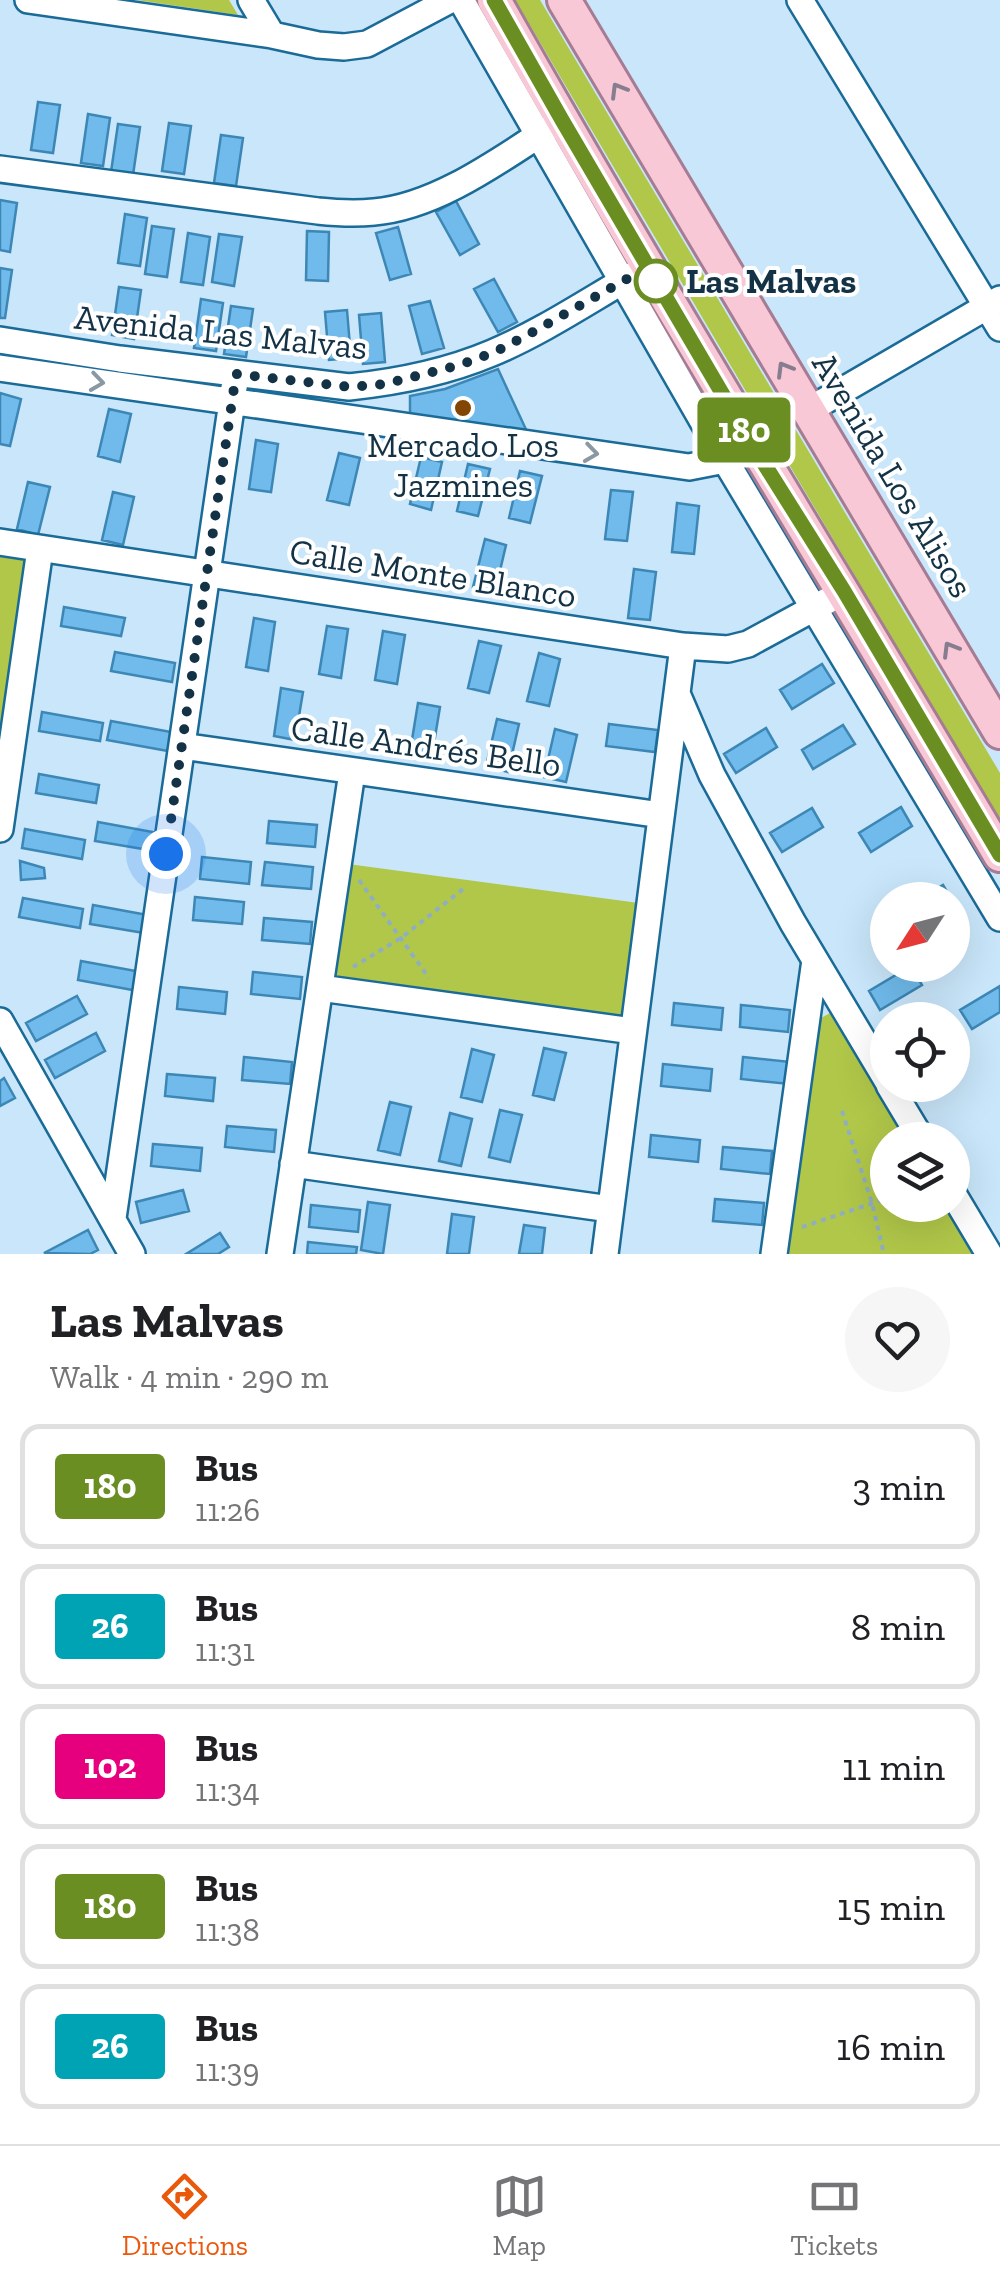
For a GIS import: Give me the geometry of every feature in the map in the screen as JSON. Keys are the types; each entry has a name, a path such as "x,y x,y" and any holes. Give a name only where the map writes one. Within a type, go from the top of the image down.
{"main road":[{"path":"494,0 550,127 739,452 957,814 1000,855"},
{"name":"Avenida Los Alisos","path":"564,0 1000,732"}],"street":[{"path":"28,0 344,46 367,44 450,0"},
{"path":"251,0 272,35"},
{"path":"0,169 344,213 378,212 442,193 550,127 461,0"},
{"path":"800,0 996,311 809,410"},
{"name":"Avenida Las Malvas","path":"0,340 236,374 350,387 385,384 495,352 636,274"},
{"name":"Avenida Las Malvas","path":"0,368 689,468 739,452"},
{"path":"112,1218 236,374"},
{"name":"Calle Monte Blanco","path":"0,542 683,646 728,649 748,644 830,599"},
{"path":"0,828 40,548"},
{"path":"604,1254 683,646"},
{"path":"677,693 712,775 870,1053"},
{"name":"Calle Andrés Bello","path":"182,746 661,815"},
{"path":"280,1254 352,772"},
{"path":"957,814 1000,918"},
{"path":"775,1245 815,960"},
{"path":"320,988 633,1032"},
{"path":"4,1038 132,1254"},
{"path":"293,1164 610,1208"},
{"path":"970,1222 989,1254"}],"path":[{"path":"340,854 450,1006"},
{"path":"320,988 401,938 464,889"},
{"path":"842,1111 870,1197"},
{"path":"775,1245 870,1204"},
{"path":"876,1222 884,1254"}],"green space":[{"path":"137,0 229,0 238,15"},
{"path":"515,0 540,0 1000,773 1000,822"},
{"path":"0,552 29,557 0,765"},
{"path":"348,864 639,903 622,1020 330,979"},
{"path":"834,1011 870,1071 870,1102 888,1102 900,1122 870,1122 870,1222 960,1222 979,1254 786,1254 819,1019"}],"building":[{"path":"38,102 60,105 53,153 31,150"},
{"path":"88,114 110,118 103,166 81,163"},
{"path":"169,123 191,126 184,174 162,171"},
{"path":"118,124 140,127 133,175 111,172"},
{"path":"221,135 243,138 236,186 214,183"},
{"path":"0,200 17,203 10,252 0,250"},
{"path":"456,201 479,244 460,255 436,212"},
{"path":"125,214 147,218 140,266 118,263"},
{"path":"152,226 174,229 167,277 145,274"},
{"path":"398,227 411,274 390,280 376,233"},
{"path":"307,231 329,232 328,281 306,280"},
{"path":"188,233 210,237 203,285 181,282"},
{"path":"219,234 242,237 234,286 212,282"},
{"path":"0,268 12,270 5,318 0,318"},
{"path":"494,279 517,322 498,332 474,289"},
{"path":"119,287 141,290 134,339 112,335"},
{"path":"201,299 223,303 216,351 194,348"},
{"path":"430,301 444,348 422,354 409,306"},
{"path":"231,306 253,309 246,357 224,354"},
{"path":"347,310 351,358 329,360 325,312"},
{"path":"381,313 385,362 363,364 359,315"},
{"name":"Mercado Los Jazmines","path":"498,369 529,436 410,421 410,396 445,389"},
{"path":"0,393 21,399 10,446 0,444"},
{"path":"109,409 131,414 120,462 98,456"},
{"path":"256,440 278,444 271,492 249,489"},
{"path":"339,453 360,458 349,505 327,500"},
{"path":"421,457 442,462 431,510 410,504"},
{"path":"468,464 490,469 478,516 457,511"},
{"path":"520,471 542,476 530,523 509,518"},
{"path":"28,482 50,487 38,535 17,529"},
{"path":"611,490 633,492 627,541 605,539"},
{"path":"113,492 134,497 123,545 102,540"},
{"path":"677,503 699,506 694,554 672,552"},
{"path":"485,539 506,545 495,592 473,587"},
{"path":"634,569 656,572 650,620 628,618"},
{"path":"64,607 125,618 121,636 61,626"},
{"path":"254,618 275,622 268,671 246,667"},
{"path":"327,626 348,629 341,678 319,674"},
{"path":"383,631 405,635 397,684 375,680"},
{"path":"479,641 501,646 489,693 468,688"},
{"path":"115,652 175,663 172,682 111,671"},
{"path":"539,653 560,659 549,706 527,701"},
{"path":"822,664 834,683 792,709 780,690"},
{"path":"281,688 303,692 295,740 274,736"},
{"path":"418,703 440,707 432,755 410,752"},
{"path":"42,712 103,723 100,741 39,731"},
{"path":"497,719 519,724 508,772 486,766"},
{"path":"111,721 171,732 168,751 107,740"},
{"path":"609,724 658,730 655,752 606,746"},
{"path":"843,725 855,744 813,769 802,750"},
{"path":"766,728 777,747 736,773 724,754"},
{"path":"555,729 577,735 566,782 544,777"},
{"path":"39,774 99,785 96,803 36,793"},
{"path":"901,807 912,826 871,852 859,833"},
{"path":"812,808 823,827 782,852 770,833"},
{"path":"269,821 317,825 315,847 267,843"},
{"path":"98,822 158,833 155,851 95,841"},
{"path":"25,829 85,840 82,859 22,848"},
{"path":"202,857 251,862 249,884 200,879"},
{"path":"20,861 44,868 45,878 21,880"},
{"path":"265,862 313,867 311,889 262,885"},
{"path":"195,897 244,902 242,924 193,920"},
{"path":"23,898 83,909 80,928 19,917"},
{"path":"93,905 153,916 150,934 90,924"},
{"path":"264,918 312,922 310,944 262,940"},
{"path":"81,961 141,972 138,991 78,980"},
{"path":"253,972 302,977 300,999 251,994"},
{"path":"884,982 922,985 893,1002 875,1002 869,991"},
{"path":"1000,986 1000,1012 972,1029 970,1004"},
{"path":"179,987 227,992 225,1014 177,1009"},
{"path":"77,996 87,1014 36,1041 26,1023"},
{"path":"674,1003 723,1008 721,1030 672,1025"},
{"path":"741,1005 790,1010 788,1032 740,1027"},
{"path":"96,1033 105,1051 55,1078 45,1060"},
{"path":"544,1048 566,1053 554,1100 533,1095"},
{"path":"472,1049 494,1055 482,1102 461,1097"},
{"path":"244,1057 292,1062 290,1084 242,1080"},
{"path":"743,1057 791,1062 789,1084 741,1079"},
{"path":"663,1064 712,1069 710,1091 661,1086"},
{"path":"167,1074 215,1078 213,1101 165,1096"},
{"path":"4,1078 15,1098 0,1106 0,1081"},
{"path":"390,1102 411,1107 400,1155 378,1150"},
{"path":"500,1110 522,1115 510,1162 489,1157"},
{"path":"450,1113 472,1119 461,1166 439,1161"},
{"path":"227,1126 276,1130 274,1152 225,1147"},
{"path":"651,1135 700,1140 698,1162 649,1157"},
{"path":"153,1144 202,1148 200,1171 151,1166"},
{"path":"723,1147 772,1151 770,1174 721,1169"},
{"path":"183,1190 189,1211 141,1223 136,1202"},
{"path":"715,1199 764,1203 762,1225 713,1221"},
{"path":"368,1202 390,1205 383,1254 361,1250"},
{"path":"311,1205 360,1210 358,1232 309,1227"},
{"path":"452,1214 474,1217 469,1254 447,1254"},
{"path":"524,1225 545,1228 542,1254 519,1254"},
{"path":"88,1230 98,1250 90,1254 44,1253"},
{"path":"220,1233 229,1247 218,1254 186,1254"},
{"path":"308,1242 357,1247 356,1254 307,1254"}],"bus line":[{"name":"180","path":"494,0 753,446 1000,855"}],"place":[{"name":"Las Malvas","path":"656,281"},
{"name":"Mercado Los Jazmines","path":"463,408"}],"route":[{"path":"166,854 236,374 350,387 385,384 495,352 648,267 656,281"}]}
